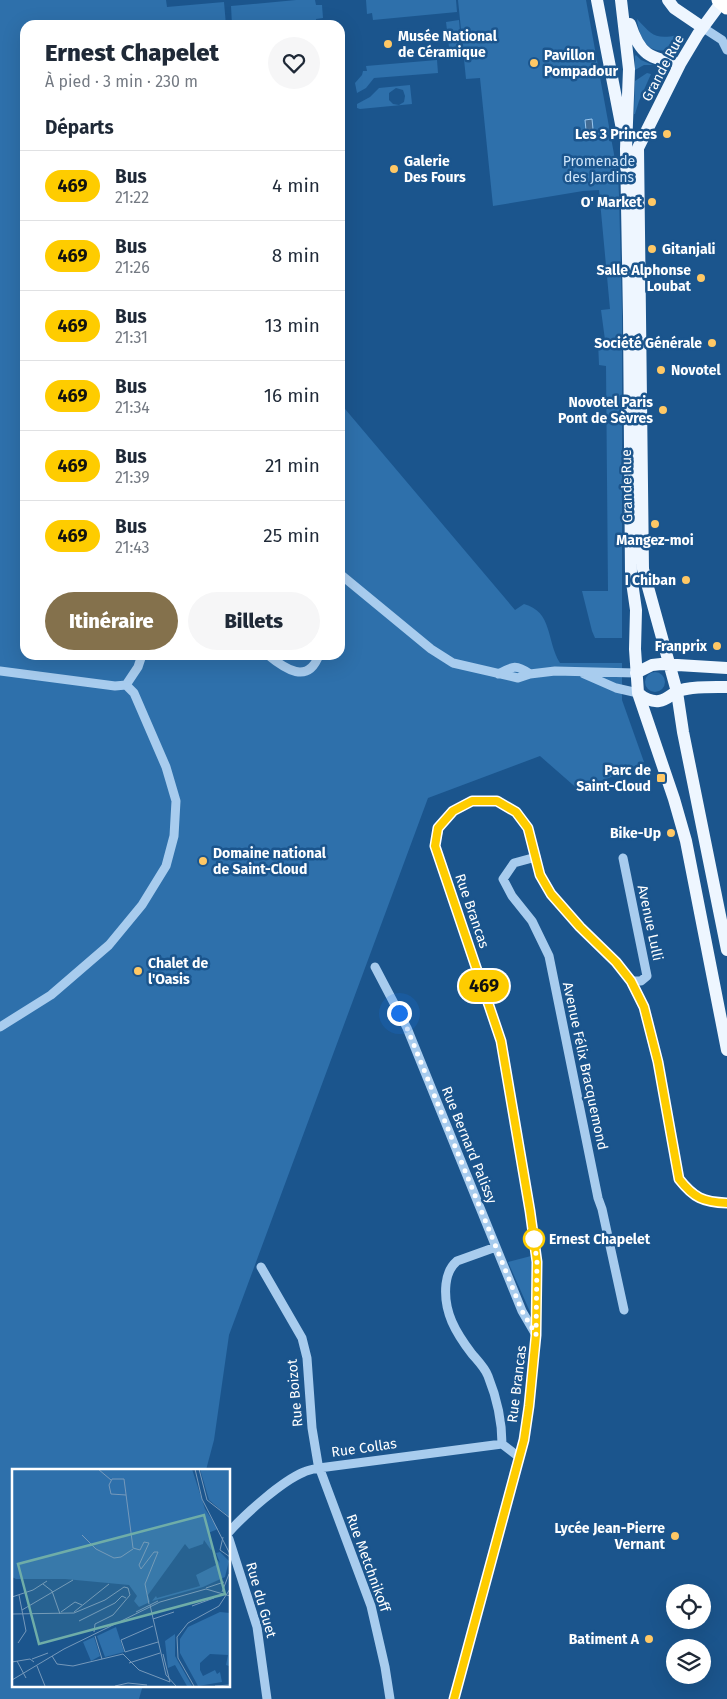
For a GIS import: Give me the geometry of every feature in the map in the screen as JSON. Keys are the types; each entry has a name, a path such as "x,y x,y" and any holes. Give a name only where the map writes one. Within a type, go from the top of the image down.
{"highway":[{"path":"719,0 727,7"}],"main road":[{"path":"597,0 632,149"},
{"path":"622,0 629,69 632,149"},
{"path":"622,0 638,46 660,60 680,64"},
{"path":"668,0 674,8 702,27"},
{"name":"Grande Rue","path":"724,0 702,27 632,149 627,234 630,326 631,575 636,610 636,673 638,693 686,841 727,1050"},
{"name":"Grande Rue","path":"632,149 643,569 677,692 682,728 727,950"},
{"path":"636,673 652,665 661,664 727,668"},
{"path":"638,693 642,697 658,702 677,692 704,686 727,687"}],"street":[{"path":"702,27 722,40 727,50"},
{"path":"345,578 404,627 453,663 518,678 530,674 555,671 636,673"},
{"path":"0,671 115,686 126,684 138,667 140,660"},
{"path":"274,660 283,668 302,672 313,666 316,660"},
{"path":"498,674 516,667 530,674"},
{"path":"580,672 616,688 638,693"},
{"path":"0,1027 51,995 109,945 142,905 166,866 174,836 176,801 166,766 134,692 126,684"},
{"name":"Rue Brancas","path":"454,1699 524,1440 536,1335 537,1262 501,1041 435,846 438,828 453,811 472,801 497,801 516,812 528,828 540,875 551,894 580,927 616,962 631,981 644,1007 658,1062 679,1179 689,1192 700,1200 727,1203"},
{"name":"Avenue Félix Bracquemond","path":"536,857 514,863 503,879 512,896 532,921 548,956 598,1198 624,1310"},
{"name":"Avenue Lulli","path":"623,858 647,976 641,981 631,981"},
{"name":"Rue Bernard Palissy","path":"375,966 407,1028 522,1311 536,1335"},
{"path":"496,1247 457,1260 453,1264 447,1277 446,1301 449,1318 458,1336 487,1374 493,1390 502,1431 502,1444 519,1457"},
{"name":"Rue Boizot","path":"261,1266 302,1338 307,1358 307,1383 319,1468"},
{"name":"Rue Collas","path":"230,1531 241,1518 288,1481 304,1472 319,1468 502,1444"},
{"name":"Rue Metchnikoff","path":"319,1468 371,1606 385,1667 390,1699"},
{"name":"Rue du Guet","path":"230,1543 257,1627 267,1699"}],"green space":[{"name":"Domaine national de Saint-Cloud","path":"0,0 166,0 167,7 224,2 226,20 20,20 20,660 345,660 345,409 515,610 524,604 540,613 548,628 560,663 622,663 622,700 644,762 580,791 540,756 428,798 229,1335 214,1440 206,1469 12,1469 12,1686 143,1686 139,1699 0,1699"},
{"path":"315,0 316,5 322,5 323,18 316,20 232,20 231,6"},
{"path":"366,0 456,0 457,12 373,20 372,13 367,14"},
{"name":"Promenade des Jardins","path":"458,0 586,0 618,176 622,313 622,638 595,638 582,591 608,591 606,366 599,365 598,341 605,340 601,310 610,309 599,190 493,206 480,78 466,79"},
{"path":"637,19 654,35 664,37 678,35 670,49 662,51 650,48 640,33"},
{"path":"459,20 462,54 450,55 446,22"},
{"path":"636,55 641,60 653,65 644,65 635,70"},
{"path":"437,60 438,73 374,78 366,88 357,93 355,83 363,71 367,71 366,66"},
{"path":"647,73 651,74 634,114 635,81"},
{"path":"410,85 412,104 360,109 357,108 357,104 370,97 379,88","holes":["396,88 403,90 404,102 399,105 393,104 389,100 389,93"]},
{"path":"655,672 662,675 665,682 662,689 655,692 648,689 645,682 648,675"},
{"path":"531,1256 532,1265 531,1314 508,1262"}],"shaded area":[{"path":"592,119 594,139 587,140 585,120"}],"bus line":[{"name":"469","path":"454,1699 524,1440 536,1335 537,1262 501,1041 483,982 435,846 438,828 453,811 472,801 497,801 516,812 528,828 540,875 551,894 580,927 616,962 631,981 644,1007 658,1062 679,1179 689,1192 700,1200 727,1203"}],"place":[{"name":"Musée National de Céramique","path":"388,44"},
{"name":"Pavillon Pompadour","path":"534,63"},
{"name":"Les 3 Princes","path":"667,134"},
{"name":"Galerie Des Fours","path":"394,169"},
{"name":"O' Market","path":"652,202"},
{"name":"Gitanjali","path":"652,249"},
{"name":"Salle Alphonse Loubat","path":"701,278"},
{"name":"Société Générale","path":"712,343"},
{"name":"Novotel","path":"661,370"},
{"name":"Novotel Paris Pont de Sèvres","path":"663,410"},
{"name":"Mangez-moi","path":"655,524"},
{"name":"I Chiban","path":"686,580"},
{"name":"Franprix","path":"717,646"},
{"name":"Parc de Saint-Cloud","path":"661,778"},
{"name":"Bike-Up","path":"671,833"},
{"name":"Domaine national de Saint-Cloud","path":"203,861"},
{"name":"Chalet de l'Oasis","path":"138,971"},
{"name":"Ernest Chapelet","path":"534,1239"},
{"name":"Lycée Jean-Pierre Vernant","path":"675,1536"},
{"name":"Batiment A","path":"649,1639"}],"route":[{"path":"399,1013 407,1028 522,1311 536,1335 537,1262 534,1239"}]}
